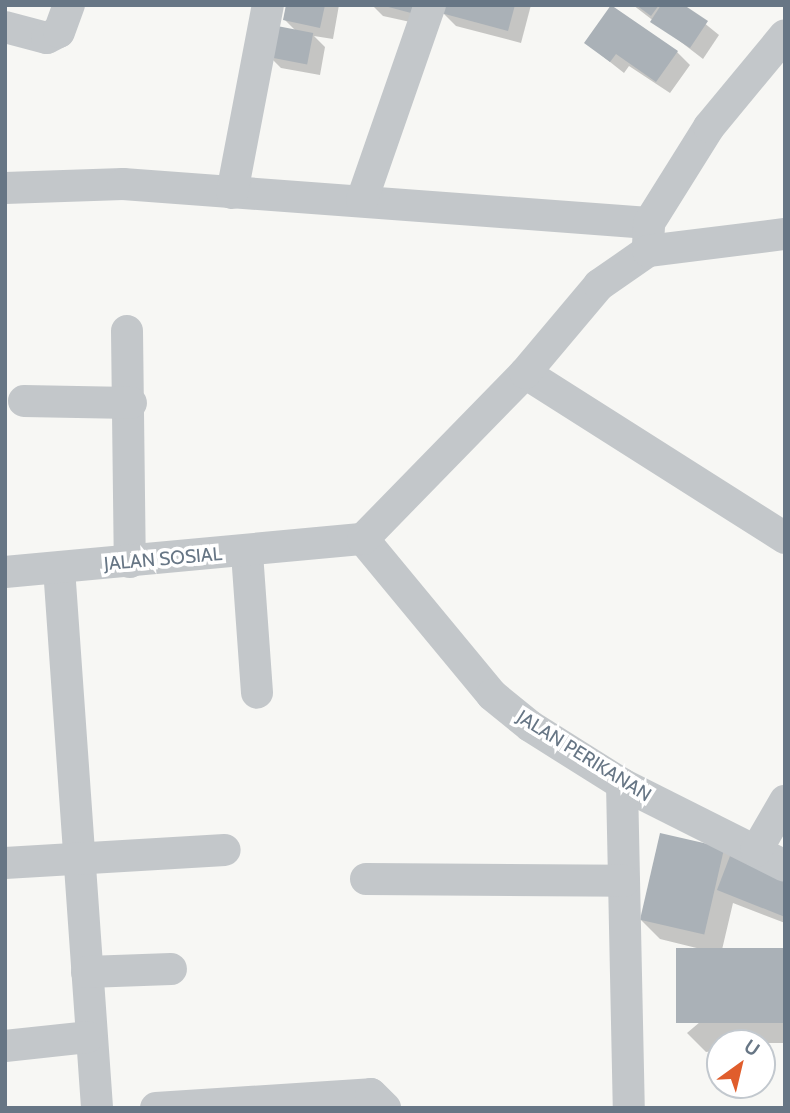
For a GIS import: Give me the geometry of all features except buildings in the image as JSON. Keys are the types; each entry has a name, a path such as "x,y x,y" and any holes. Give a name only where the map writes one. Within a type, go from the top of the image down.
{"street":[{"path":"5,27 47,38 59,32 69,5"},
{"path":"232,193 268,5"},
{"path":"362,200 430,5"},
{"path":"363,539 525,373 599,285 649,237 709,127 785,35"},
{"path":"5,188 123,184 362,200 649,237 785,234"},
{"path":"127,331 131,403 130,562"},
{"path":"525,373 785,538"},
{"path":"24,401 131,403"},
{"name":"JALAN SOSIAL","path":"5,572 247,553 363,539"},
{"name":"JALAN PERIKANAN","path":"363,539 492,695 622,784 785,866"},
{"path":"247,553 257,693"},
{"path":"59,568 76,855 87,972 88,1037 97,1108"},
{"path":"622,784 629,1108"},
{"path":"756,852 785,801"},
{"path":"5,863 76,855 225,850"},
{"path":"366,879 624,881"},
{"path":"87,972 172,969"},
{"path":"5,1046 88,1037"},
{"path":"156,1108 371,1094 384,1108"}]}
